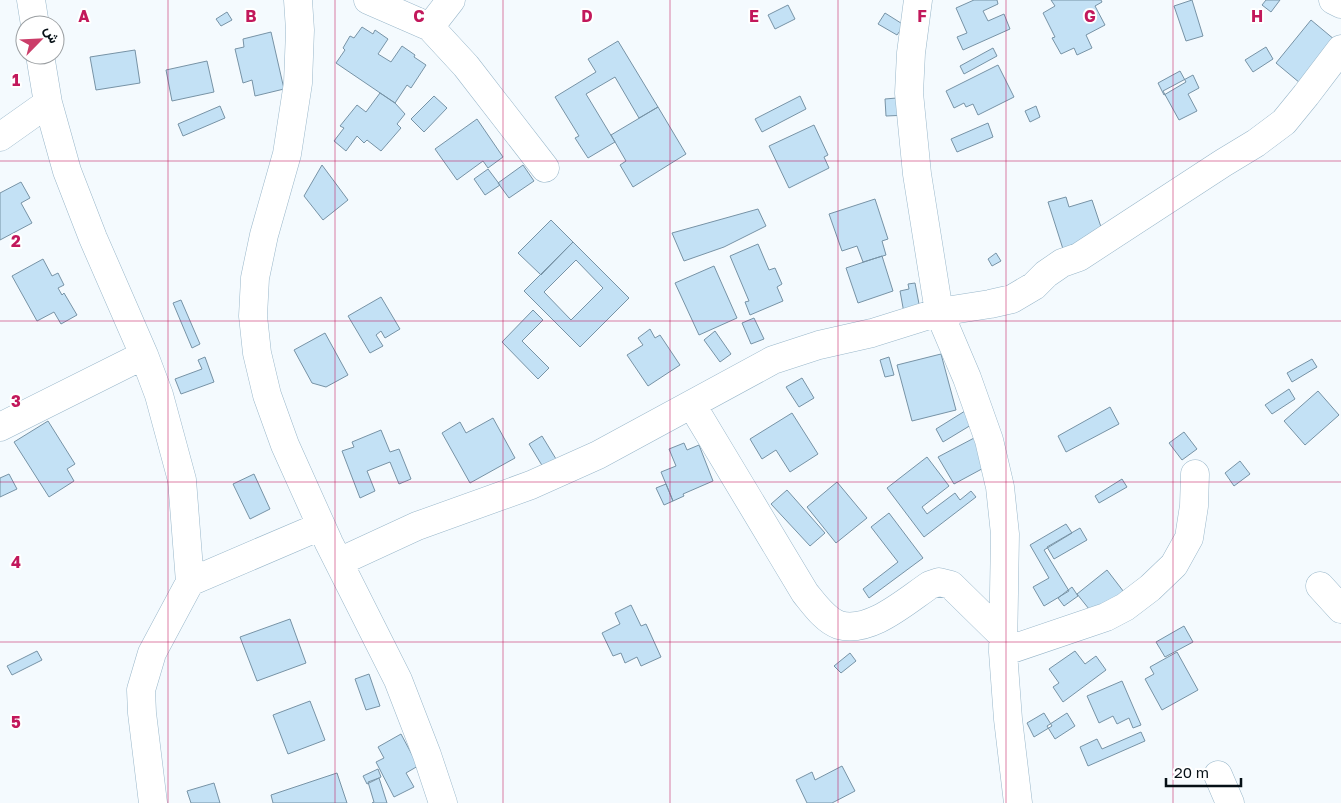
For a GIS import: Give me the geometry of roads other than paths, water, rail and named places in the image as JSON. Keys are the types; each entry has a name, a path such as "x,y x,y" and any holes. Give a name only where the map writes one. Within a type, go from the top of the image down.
{"street":[{"path":"31,0 33,15"},
{"path":"298,0 300,30 298,83 287,154 264,235 257,270 253,316 257,353 266,395 285,444 321,526 398,680 443,803"},
{"path":"368,0 430,27 466,66 545,168"},
{"path":"430,27 451,0"},
{"path":"918,0 911,53 909,93 917,174 938,312 967,378 989,440 1000,487 1005,534 1003,644 1008,719 1018,803"},
{"path":"1333,0 1341,4"},
{"path":"339,562 417,526 531,485 598,455 773,360 819,345 872,333 938,312 1012,299 1034,286 1046,274 1062,263 1079,256 1256,143 1284,122 1341,49"},
{"path":"42,65 48,103 67,171 159,395 182,480 190,582 152,653 141,690 153,803"},
{"path":"0,137 48,103"},
{"path":"0,427 144,355"},
{"path":"692,405 805,594 828,618 840,625 859,626 875,622 939,582 950,585 1003,644"},
{"path":"1003,644 1106,617 1125,607 1150,588 1174,565 1189,538 1194,506 1195,474"},
{"path":"190,582 321,526"},
{"path":"1320,586 1341,608"},
{"path":"1218,775 1230,803"}]}
